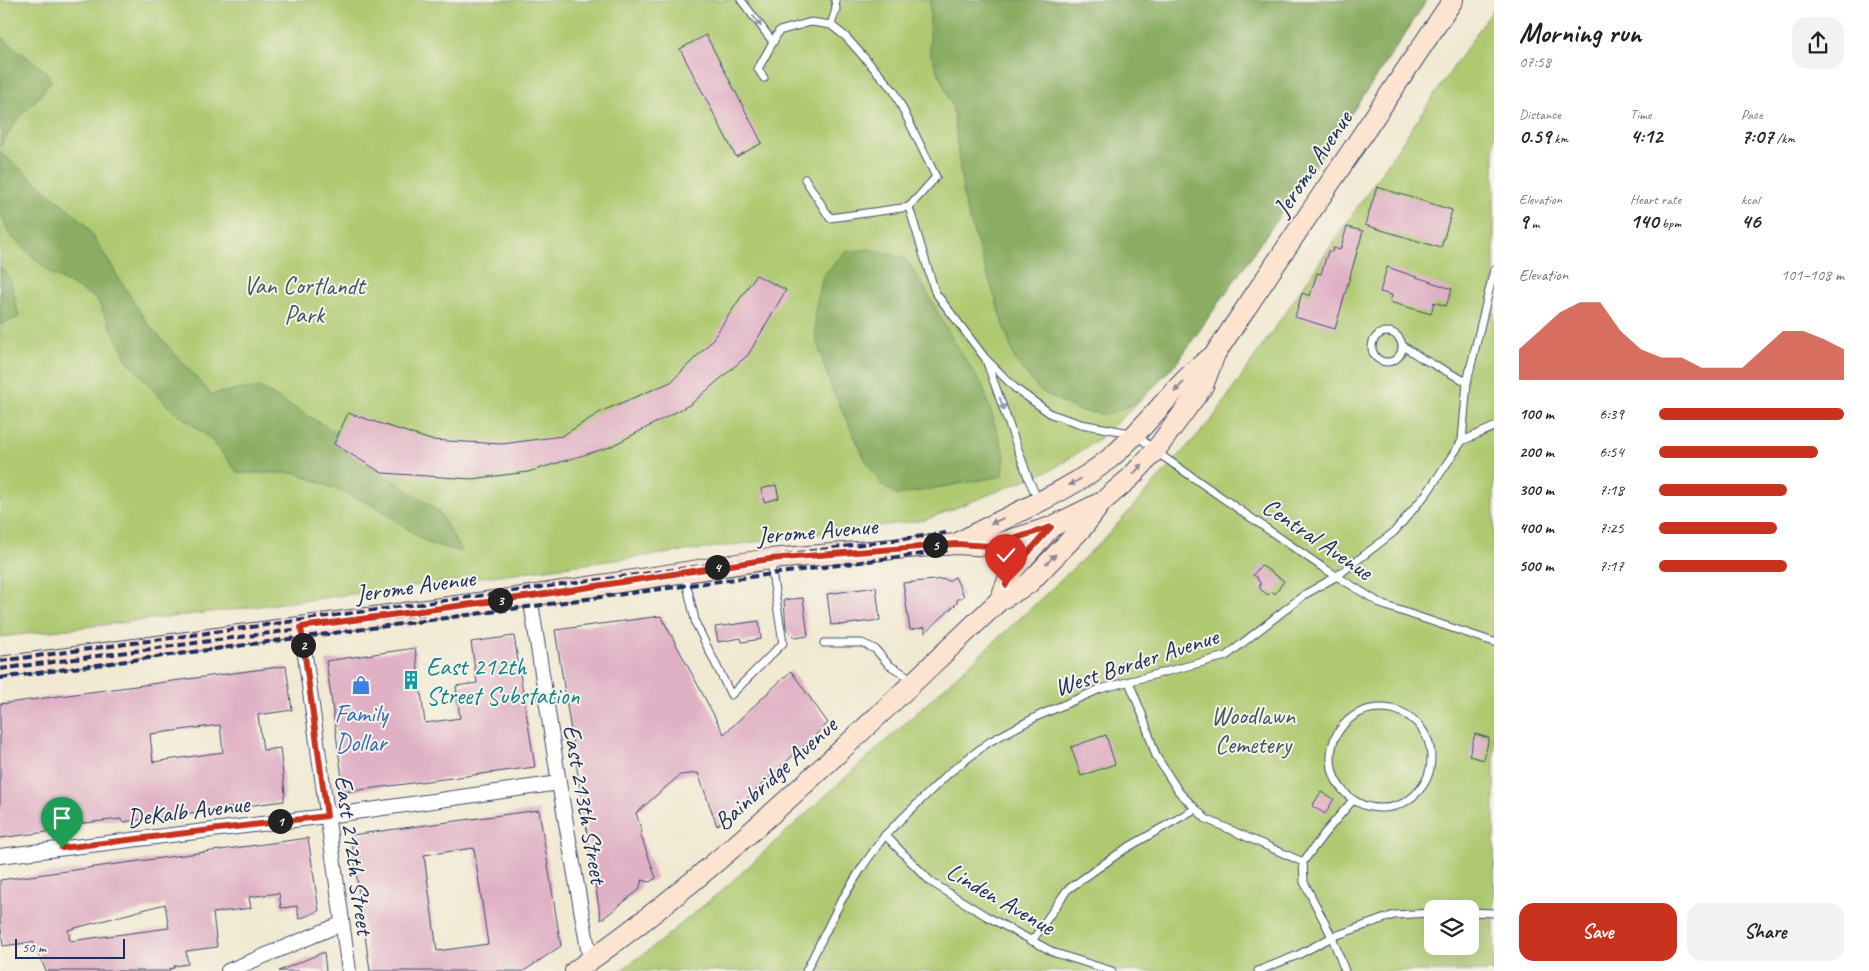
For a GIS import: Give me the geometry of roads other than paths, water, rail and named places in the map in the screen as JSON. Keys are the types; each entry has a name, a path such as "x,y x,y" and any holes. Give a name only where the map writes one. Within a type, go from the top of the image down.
{"main road":[{"name":"Jerome Avenue","path":"0,667 530,596 770,559 956,544 991,546 1051,527 1102,502 1130,478 1155,451 1203,386 1215,354 1453,0"},
{"name":"Jerome Avenue","path":"956,544 987,526 1039,502 1083,478 1110,458 1136,434 1189,376 1215,354"},
{"path":"1039,502 1051,527"},
{"name":"Bainbridge Avenue","path":"582,966 668,903 796,792 1000,600 1028,584 1083,527 1102,502"},
{"name":"Bainbridge Avenue","path":"1000,600 1011,572 1051,527"}],"street":[{"name":"East 213th Street","path":"530,596 559,784 582,966"},
{"name":"East 212th Street","path":"301,627 349,971"},
{"name":"DeKalb Avenue","path":"0,856 327,816 559,784"},
{"path":"228,971 341,924"}],"lane":[{"path":"741,0 773,42"},
{"path":"832,25 836,9 834,0"},
{"path":"764,78 758,69 778,32 812,22 832,25 846,37 894,91 936,177 909,207 830,218 805,179"},
{"path":"909,207 935,292 985,358 1015,388 1051,414 1082,424 1136,434"},
{"name":"West Border Avenue","path":"806,971 841,901 885,835 949,773 990,742 1047,712 1100,689 1226,656 1304,595 1337,576 1394,532 1427,493 1462,441 1467,382 1494,270"},
{"path":"1403,346 1397,359 1388,362 1379,360 1372,353 1371,348 1374,338 1378,334 1389,331 1398,336 1403,346 1423,359 1467,382"},
{"path":"985,358 1029,480 1039,502"},
{"path":"1462,441 1494,427"},
{"name":"Central Avenue","path":"1136,434 1155,451 1337,576 1383,605 1494,642"},
{"path":"684,572 696,624 731,695 783,643 770,559"},
{"path":"824,643 862,643 875,649 889,665 914,680"},
{"path":"1129,682 1156,756 1179,792 1195,809 1206,819 1303,862"},
{"path":"1386,708 1403,713 1417,723 1427,738 1431,750 1431,767 1425,784 1413,797 1398,806 1381,808 1364,805 1353,800 1341,788 1333,772 1331,755 1335,738 1349,720 1369,709 1386,708"},
{"path":"1346,971 1332,936 1304,882 1303,862 1353,800"},
{"path":"1032,941 1067,890 1125,849 1195,809"},
{"name":"Linden Avenue","path":"885,835 931,882 986,916 1055,953 1112,971"},
{"path":"1479,912 1494,913"},
{"path":"1258,971 1298,955 1332,936 1394,915 1424,913"}],"railway":[{"path":"0,661 946,533"},
{"path":"0,678 950,550"},
{"path":"0,669 424,614"}],"place":[{"name":"East 212th Street Substation","path":"411,680"},
{"name":"Family Dollar","path":"361,685"}],"park label":[{"name":"Van Cortlandt Park","path":"304,300"},
{"name":"Woodlawn Cemetery","path":"1253,730"}]}
